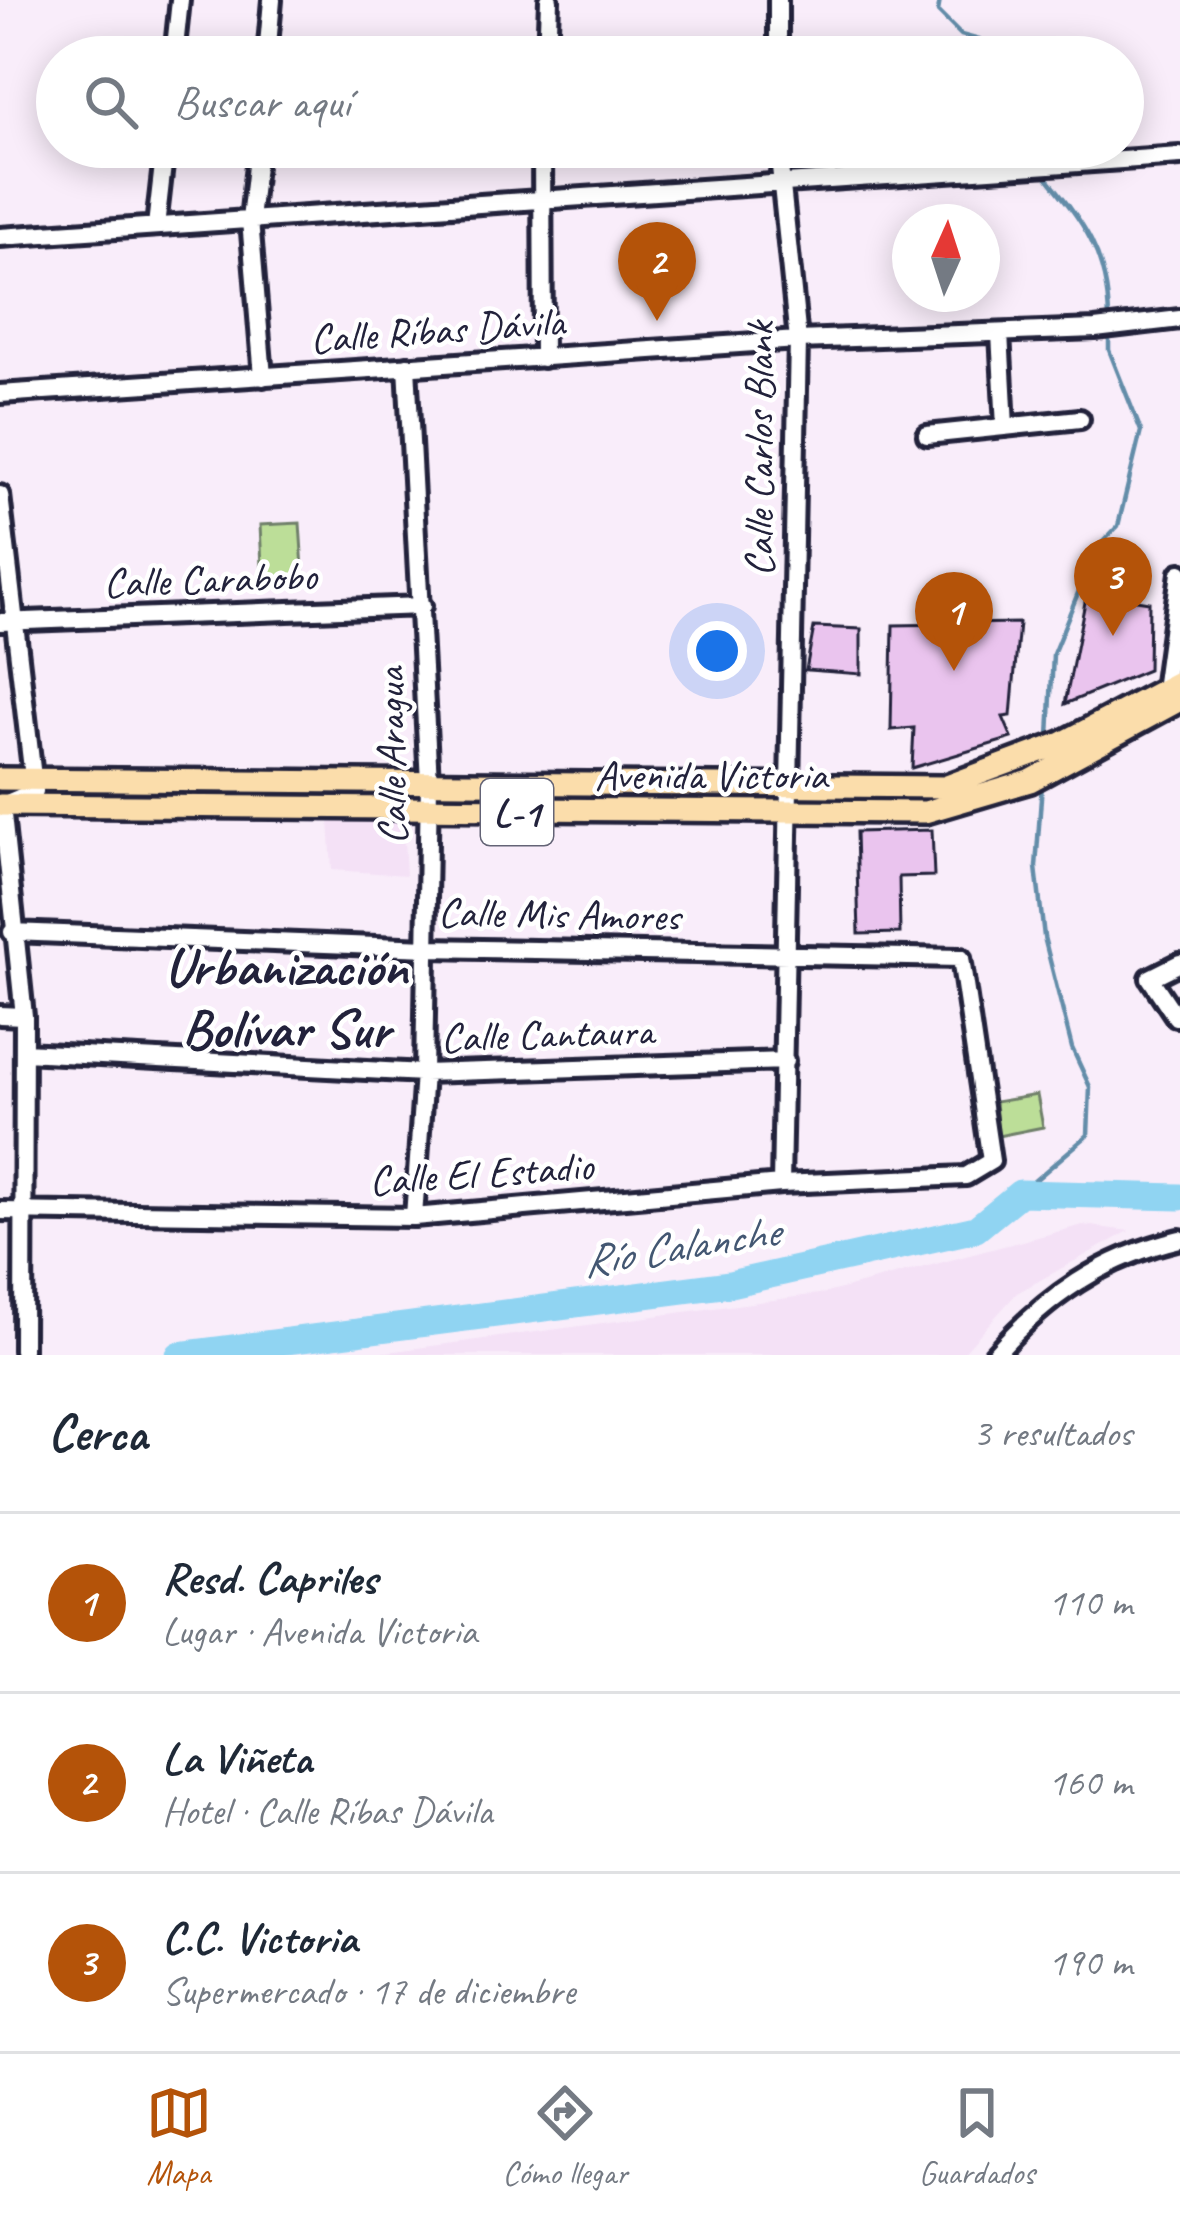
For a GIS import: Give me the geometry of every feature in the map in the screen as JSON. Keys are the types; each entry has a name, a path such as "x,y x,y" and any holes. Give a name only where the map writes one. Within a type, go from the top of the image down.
{"main road":[{"name":"Avenida Victoria","path":"0,778 35,792 428,812 925,812 1030,781 1063,754 1175,690"},
{"name":"Avenida Victoria","path":"1,805 35,792 429,782 944,787 1029,757 1063,754"}],"street":[{"path":"176,36 180,0"},
{"path":"269,36 272,0"},
{"path":"548,36 550,0"},
{"path":"778,0 778,36"},
{"path":"1144,158 1180,156"},
{"path":"157,226 163,168"},
{"path":"256,168 250,220 263,377"},
{"path":"541,168 543,358"},
{"name":"Calle Carlos Blank","path":"778,168 798,340 793,788 781,1184"},
{"path":"0,237 999,168"},
{"name":"Calle Ríbas Dávila","path":"0,394 798,340 1128,326 1180,319"},
{"path":"1000,333 1005,427"},
{"name":"Calle Aragua","path":"407,365 429,782 424,1073 414,1217"},
{"path":"927,435 1080,419"},
{"path":"0,495 6,621 35,792"},
{"path":"1175,690 1180,573"},
{"name":"Calle Carabobo","path":"6,621 422,606"},
{"path":"1,805 24,1016 23,1350"},
{"name":"Calle Mis Amores","path":"12,932 428,948 788,951 961,958 991,1161 966,1176"},
{"path":"1180,963 1150,977 1176,1017 1180,1015"},
{"path":"0,1015 24,1016"},
{"name":"Calle Cantaura","path":"24,1052 424,1073 785,1061"},
{"name":"Calle El Estadio","path":"0,1211 414,1217 781,1184 966,1176"},
{"path":"994,1355 1037,1307 1091,1271 1180,1239"}],"shaded area":[{"path":"329,820 403,822 406,875 332,870"},
{"path":"1083,1225 1129,1231 1017,1293 961,1355 365,1355 826,1293"}],"green space":[{"path":"300,523 304,584 263,587 260,525"},
{"path":"1037,1095 1043,1127 998,1136 995,1102"}],"building":[{"path":"1087,592 1149,602 1148,670 1065,704"},
{"path":"1019,623 1011,716 1003,717 1012,738 912,768 914,728 891,730 893,625"},
{"path":"814,627 861,629 861,674 806,670"},
{"path":"932,830 934,876 899,877 900,933 859,934 856,832"}],"waterway":[{"path":"940,0 938,12 965,36"},
{"path":"1042,171 1098,256 1109,320"},
{"path":"1049,737 1053,654 1096,549 1118,526 1141,431 1109,350 1109,331"},
{"path":"1020,1193 1088,1135 1090,1087 1072,1048 1044,937 1036,867 1042,784"},
{"name":"Río Calanche","path":"179,1355 730,1284 976,1229 1020,1193 1180,1197"}],"place":[{"name":"La Viñeta","path":"657,321"},
{"name":"C.C. Victoria","path":"1113,636"},
{"name":"Resd. Capriles","path":"954,671"}],"district":[{"name":"Urbanización Bolívar Sur","path":"286,997"}]}
